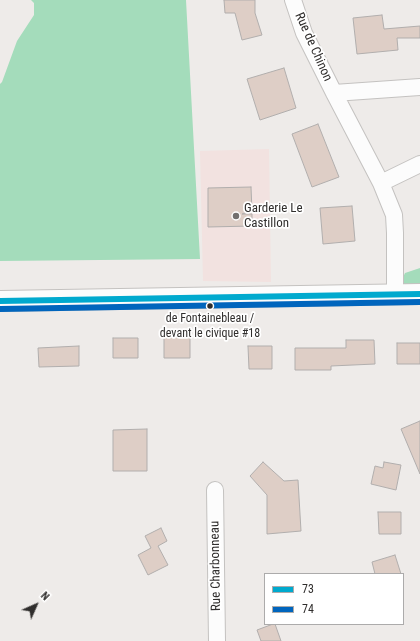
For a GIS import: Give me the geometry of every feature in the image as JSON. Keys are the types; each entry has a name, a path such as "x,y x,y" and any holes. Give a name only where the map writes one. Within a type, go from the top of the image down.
{"street":[{"name":"Rue de Chinon","path":"294,0 304,33 380,183 394,215 395,295"},
{"name":"Rue de Chinon","path":"334,93 420,87"},
{"path":"380,183 420,164"},
{"path":"0,301 420,294"},
{"name":"Rue Charbonneau","path":"215,490 217,641"}],"shaded area":[{"name":"Garderie Le Castillon","path":"269,149 271,282 203,281 200,151"}],"green space":[{"path":"31,0 186,0 200,259 0,261 0,84 17,41 34,15 34,3"},
{"path":"420,268 420,294 395,295 405,273"}],"building":[{"path":"224,0 255,0 255,13 262,35 242,40 235,13 225,13"},
{"path":"382,15 384,29 420,26 420,38 397,38 398,50 357,54 353,18"},
{"path":"284,68 296,108 260,120 247,79"},
{"path":"318,124 339,177 312,187 292,134"},
{"path":"251,187 252,211 242,214 252,214 252,226 208,227 208,188"},
{"path":"352,206 355,241 323,244 320,208"},
{"path":"164,337 190,337 190,358 164,358"},
{"path":"113,338 138,338 138,358 113,358"},
{"path":"346,340 374,340 375,364 331,366 331,370 295,370 295,348 346,348"},
{"path":"397,343 420,343 420,364 397,364"},
{"path":"79,346 79,366 39,367 38,348"},
{"path":"248,346 272,346 272,369 249,369"},
{"path":"420,421 420,474 401,429"},
{"path":"147,429 147,471 113,471 113,430"},
{"path":"263,462 284,481 298,480 301,531 267,534 267,495 250,476"},
{"path":"384,462 401,465 396,490 371,484 375,466 383,468"},
{"path":"378,512 401,512 401,534 379,534"},
{"path":"161,528 167,541 158,546 168,565 148,575 138,555 151,548 145,536"},
{"path":"395,555 401,573 375,573 372,562"},
{"path":"270,625 275,625 281,641 261,641 257,630"}],"transit line":[{"name":"73","path":"0,301 420,294"},
{"name":"74","path":"0,309 420,302"}],"place":[{"name":"Garderie Le Castillon","path":"236,216"},
{"name":"de Fontainebleau / devant le civique #18","path":"210,306"}]}
